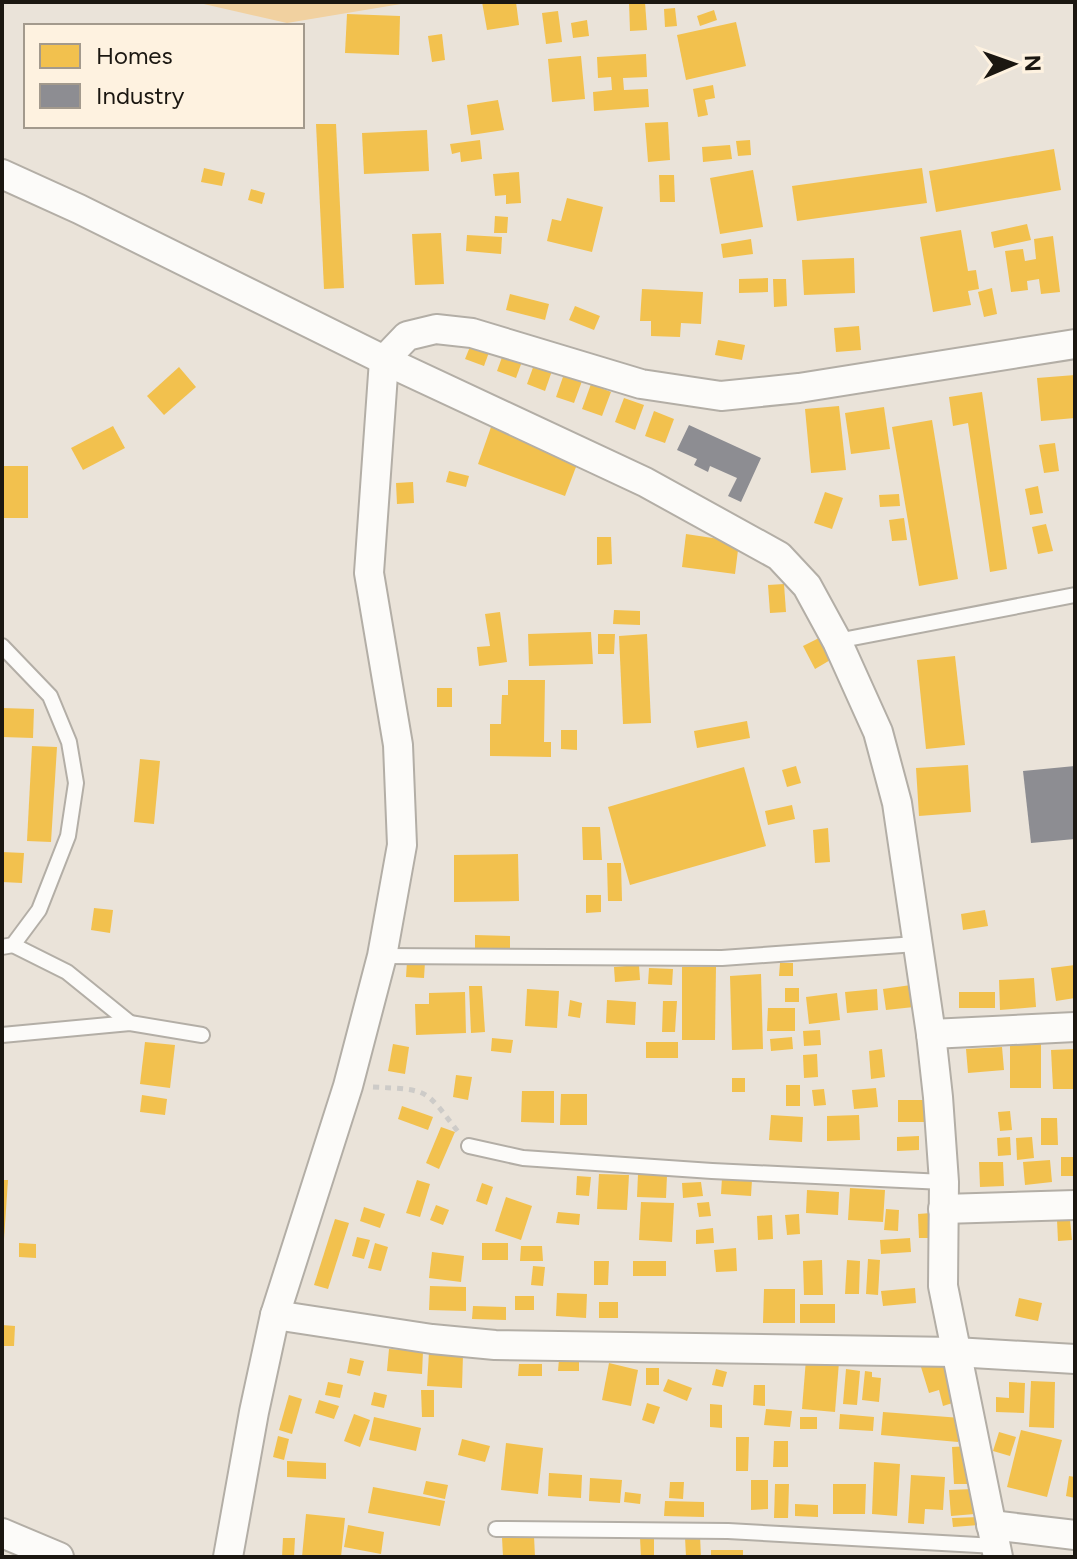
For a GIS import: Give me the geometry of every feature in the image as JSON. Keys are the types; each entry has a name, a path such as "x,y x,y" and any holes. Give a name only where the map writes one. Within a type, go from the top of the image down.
{"street":[{"path":"2,174 384,360 645,482 779,556 807,586 837,641 878,732 897,803 931,1034 943,1196 943,1286 995,1543 1075,1535"},
{"path":"228,1557 275,1315 348,1086 382,956 402,845 398,745 369,573 384,360 407,336 436,329 472,333 641,384 721,396 799,388 1075,344"},
{"path":"931,1034 1075,1027"},
{"path":"943,1196 1075,1205"},
{"path":"275,1315 432,1339 495,1345 955,1352 1075,1359"},
{"path":"2,1533 59,1557"}],"lane":[{"path":"837,641 1075,595"},
{"path":"2,646 50,696 69,742 76,783 68,836 39,910 8,946 67,972 130,1023"},
{"path":"382,956 722,958 916,944"},
{"path":"2,1035 130,1023 202,1035"},
{"path":"469,1146 523,1158 712,1171 943,1196"},
{"path":"496,1529 728,1531 995,1543"}],"path":[{"path":"348,1086 422,1091 431,1096 469,1146"}],"shaded area":[{"path":"195,2 413,2 287,23"}],"building: Homes":[{"path":"482,2 516,2 519,25 487,30"},
{"path":"629,2 645,2 647,30 630,31"},
{"path":"675,8 677,26 665,27 664,9"},
{"path":"714,10 717,20 700,26 697,16"},
{"path":"558,11 562,42 546,44 542,13"},
{"path":"347,14 400,16 399,55 345,53"},
{"path":"587,20 589,36 573,38 571,23"},
{"path":"736,22 746,66 686,80 677,35"},
{"path":"442,34 445,60 432,62 428,36"},
{"path":"646,54 647,77 623,78 624,90 648,89 649,107 594,111 593,92 612,90 611,77 598,78 597,57"},
{"path":"581,56 585,99 552,102 548,59"},
{"path":"713,85 715,98 705,100 708,115 698,117 693,89"},
{"path":"498,100 504,130 471,135 467,105"},
{"path":"668,122 670,160 648,162 645,123"},
{"path":"316,124 336,124 344,288 324,289"},
{"path":"427,130 429,171 364,174 362,133"},
{"path":"480,140 482,159 461,162 460,152 452,154 450,144"},
{"path":"750,140 751,155 738,156 736,141"},
{"path":"730,145 732,159 703,162 702,147"},
{"path":"1054,149 1061,190 936,212 929,171"},
{"path":"204,168 225,173 222,186 201,182"},
{"path":"922,168 927,203 797,221 792,186"},
{"path":"753,170 763,227 720,234 710,178"},
{"path":"519,172 521,203 506,204 506,195 495,196 493,174"},
{"path":"659,175 674,175 675,202 660,202"},
{"path":"251,189 265,193 262,204 248,200"},
{"path":"567,198 603,207 592,252 547,241 552,219 561,221"},
{"path":"495,216 508,217 507,233 494,233"},
{"path":"1027,224 1031,240 994,248 991,232"},
{"path":"961,230 968,271 976,270 979,289 968,291 971,305 933,312 920,237"},
{"path":"441,233 444,284 415,285 412,234"},
{"path":"467,235 502,237 501,254 466,251"},
{"path":"1053,236 1060,292 1041,294 1039,279 1027,281 1028,290 1011,292 1005,251 1023,249 1025,261 1036,259 1034,239"},
{"path":"751,239 753,254 723,258 721,244"},
{"path":"854,258 855,293 804,295 802,260"},
{"path":"768,278 768,292 739,293 739,279"},
{"path":"773,279 786,279 787,306 774,307"},
{"path":"992,288 997,314 984,317 978,292"},
{"path":"642,289 703,292 701,324 681,323 680,337 651,336 651,321 640,321"},
{"path":"510,294 549,304 545,320 506,310"},
{"path":"575,306 600,316 594,330 569,320"},
{"path":"859,326 861,350 836,352 834,328"},
{"path":"474,337 492,344 484,366 465,359"},
{"path":"718,340 745,345 742,360 715,355"},
{"path":"505,349 524,356 516,378 497,371"},
{"path":"535,362 553,368 545,391 527,384"},
{"path":"179,367 196,387 164,415 147,396"},
{"path":"564,374 582,381 574,403 556,397"},
{"path":"1075,375 1075,418 1041,421 1037,378"},
{"path":"591,384 611,392 602,416 582,409"},
{"path":"982,392 1007,569 990,572 968,423 953,426 949,397"},
{"path":"624,398 644,405 635,430 615,422"},
{"path":"839,406 846,470 811,473 805,409"},
{"path":"884,407 890,449 851,454 845,413"},
{"path":"654,411 674,419 665,443 645,436"},
{"path":"932,420 958,579 919,586 892,427"},
{"path":"113,426 125,448 83,470 71,448"},
{"path":"491,427 579,459 565,496 478,464"},
{"path":"1055,443 1059,471 1044,473 1039,445"},
{"path":"2,466 28,466 28,518 2,518"},
{"path":"449,471 469,476 466,487 446,482"},
{"path":"413,482 414,503 397,504 396,483"},
{"path":"1038,486 1043,513 1030,515 1025,489"},
{"path":"825,492 843,498 832,529 814,523"},
{"path":"899,494 900,506 880,507 879,495"},
{"path":"904,518 907,540 892,541 889,520"},
{"path":"1046,524 1053,551 1038,554 1032,527"},
{"path":"686,534 739,542 735,574 682,567"},
{"path":"597,537 611,537 612,564 597,565"},
{"path":"784,584 786,612 770,613 768,585"},
{"path":"614,610 640,611 640,625 613,624"},
{"path":"500,612 507,662 479,666 477,647 490,646 485,614"},
{"path":"591,632 593,664 529,666 528,634"},
{"path":"598,634 615,634 614,654 598,654"},
{"path":"647,634 651,723 623,724 619,636"},
{"path":"821,637 832,659 815,669 803,646"},
{"path":"955,656 965,745 926,749 917,660"},
{"path":"508,680 545,680 544,742 551,742 551,757 490,756 490,724 501,724 502,695 508,695"},
{"path":"437,688 452,688 452,707 437,707"},
{"path":"2,708 34,709 33,738 2,737"},
{"path":"747,721 750,738 697,748 694,731"},
{"path":"561,730 577,730 577,750 561,749"},
{"path":"32,746 57,747 51,842 27,841"},
{"path":"140,759 160,761 154,824 134,822"},
{"path":"968,765 971,812 919,816 916,768"},
{"path":"796,766 801,783 787,787 782,770"},
{"path":"744,767 766,846 630,885 608,807"},
{"path":"792,805 795,819 768,825 765,811"},
{"path":"582,827 600,827 602,860 583,860"},
{"path":"828,828 830,862 815,863 813,830"},
{"path":"2,852 24,853 22,883 2,882"},
{"path":"518,854 519,901 454,902 454,855"},
{"path":"607,863 621,863 622,901 608,901"},
{"path":"586,895 601,895 601,912 586,913"},
{"path":"94,908 113,910 110,933 91,930"},
{"path":"985,910 988,926 963,930 961,914"},
{"path":"475,935 510,936 510,953 475,952"},
{"path":"407,961 425,962 424,978 406,977"},
{"path":"780,963 793,963 793,976 779,976"},
{"path":"639,965 640,980 615,982 614,967"},
{"path":"1075,965 1075,998 1056,1001 1051,968"},
{"path":"682,967 716,967 715,1040 682,1040"},
{"path":"649,968 673,969 672,985 648,984"},
{"path":"761,974 763,1049 732,1050 730,976"},
{"path":"1034,978 1036,1007 1000,1010 999,980"},
{"path":"911,985 914,1007 886,1010 883,989"},
{"path":"469,986 482,986 485,1032 471,1033"},
{"path":"785,988 799,988 799,1002 785,1002"},
{"path":"527,989 559,991 557,1028 525,1026"},
{"path":"877,989 878,1010 847,1013 845,992"},
{"path":"465,992 466,1033 416,1035 415,1004 429,1004 429,993"},
{"path":"959,992 995,992 995,1008 959,1008"},
{"path":"837,993 840,1020 809,1024 806,997"},
{"path":"570,1000 582,1003 580,1018 568,1016"},
{"path":"607,1000 636,1002 635,1025 606,1023"},
{"path":"663,1001 677,1001 675,1032 662,1032"},
{"path":"768,1008 795,1008 795,1031 767,1031"},
{"path":"820,1030 821,1045 804,1046 803,1031"},
{"path":"792,1037 793,1049 771,1051 770,1039"},
{"path":"492,1038 513,1040 511,1053 491,1051"},
{"path":"145,1042 175,1045 170,1088 140,1084"},
{"path":"646,1042 678,1042 678,1058 646,1058"},
{"path":"1010,1043 1041,1043 1041,1088 1010,1088"},
{"path":"393,1044 409,1047 405,1074 388,1071"},
{"path":"1002,1047 1004,1070 968,1073 966,1049"},
{"path":"882,1049 885,1077 871,1079 869,1051"},
{"path":"1075,1049 1075,1089 1053,1089 1051,1050"},
{"path":"817,1054 818,1077 804,1078 803,1055"},
{"path":"456,1075 472,1077 468,1100 453,1097"},
{"path":"732,1078 745,1078 745,1092 732,1092"},
{"path":"786,1085 800,1085 800,1106 786,1106"},
{"path":"876,1088 878,1107 854,1109 852,1090"},
{"path":"824,1089 826,1105 814,1106 812,1090"},
{"path":"522,1091 554,1091 554,1123 521,1122"},
{"path":"561,1094 587,1094 587,1125 560,1125"},
{"path":"142,1095 167,1099 165,1115 140,1112"},
{"path":"898,1100 929,1100 929,1122 898,1122"},
{"path":"402,1106 433,1117 428,1130 398,1119"},
{"path":"1010,1111 1012,1130 1000,1131 998,1112"},
{"path":"771,1115 803,1117 802,1142 769,1140"},
{"path":"859,1115 860,1140 827,1141 827,1116"},
{"path":"1041,1118 1057,1118 1058,1145 1041,1145"},
{"path":"441,1127 455,1132 439,1169 426,1163"},
{"path":"919,1136 919,1150 897,1151 897,1137"},
{"path":"1010,1137 1011,1155 998,1156 997,1138"},
{"path":"1032,1137 1034,1158 1017,1160 1016,1138"},
{"path":"1061,1157 1075,1157 1075,1176 1061,1176"},
{"path":"1050,1160 1052,1182 1025,1185 1023,1162"},
{"path":"979,1162 1003,1162 1004,1186 980,1187"},
{"path":"599,1174 629,1175 627,1210 597,1209"},
{"path":"638,1174 667,1175 666,1198 637,1197"},
{"path":"577,1176 591,1177 589,1196 576,1195"},
{"path":"722,1178 752,1180 751,1196 721,1194"},
{"path":"2,1180 8,1180 4,1239 2,1239"},
{"path":"417,1180 430,1184 420,1217 406,1213"},
{"path":"701,1182 703,1196 683,1198 682,1183"},
{"path":"482,1183 493,1187 487,1205 476,1201"},
{"path":"850,1188 885,1190 883,1222 848,1220"},
{"path":"807,1190 839,1192 838,1215 806,1213"},
{"path":"506,1197 532,1206 521,1240 495,1231"},
{"path":"641,1202 674,1203 672,1242 639,1240"},
{"path":"709,1202 711,1216 699,1217 697,1203"},
{"path":"436,1205 449,1210 443,1225 430,1220"},
{"path":"364,1207 385,1214 380,1228 360,1221"},
{"path":"886,1209 899,1210 898,1231 884,1230"},
{"path":"558,1212 580,1214 579,1225 556,1223"},
{"path":"931,1213 931,1238 919,1238 918,1214"},
{"path":"799,1214 800,1234 787,1235 785,1215"},
{"path":"772,1215 773,1239 758,1240 757,1216"},
{"path":"335,1219 349,1223 328,1289 314,1285"},
{"path":"1070,1219 1072,1240 1058,1241 1057,1220"},
{"path":"713,1228 714,1243 696,1244 696,1230"},
{"path":"357,1237 370,1240 364,1259 352,1256"},
{"path":"910,1238 911,1252 881,1254 880,1240"},
{"path":"19,1243 36,1244 36,1258 19,1257"},
{"path":"375,1243 388,1247 381,1271 368,1268"},
{"path":"482,1243 508,1243 508,1260 482,1260"},
{"path":"521,1246 542,1246 543,1261 520,1261"},
{"path":"736,1248 737,1271 716,1272 714,1250"},
{"path":"432,1252 464,1256 461,1282 429,1278"},
{"path":"868,1259 880,1260 878,1295 866,1294"},
{"path":"822,1260 823,1295 804,1295 803,1261"},
{"path":"847,1260 860,1261 859,1294 845,1294"},
{"path":"594,1261 609,1261 608,1285 594,1285"},
{"path":"633,1261 666,1261 666,1276 633,1276"},
{"path":"533,1266 545,1267 543,1286 531,1285"},
{"path":"430,1286 466,1287 466,1311 429,1310"},
{"path":"915,1288 916,1303 883,1306 881,1291"},
{"path":"764,1289 795,1289 795,1323 763,1323"},
{"path":"557,1293 587,1294 586,1318 556,1316"},
{"path":"515,1296 534,1296 534,1310 515,1310"},
{"path":"1019,1298 1042,1303 1038,1321 1015,1316"},
{"path":"599,1302 618,1302 618,1318 599,1318"},
{"path":"800,1304 835,1304 835,1323 800,1323"},
{"path":"473,1306 506,1307 506,1320 472,1319"},
{"path":"2,1325 15,1326 14,1346 2,1346"},
{"path":"389,1349 423,1351 422,1374 387,1371"},
{"path":"429,1352 463,1354 462,1388 427,1386"},
{"path":"350,1358 364,1361 360,1376 347,1373"},
{"path":"559,1359 579,1360 579,1371 558,1371"},
{"path":"806,1359 839,1362 835,1412 802,1409"},
{"path":"947,1360 959,1401 943,1406 939,1390 929,1393 921,1367"},
{"path":"609,1363 638,1370 631,1406 602,1400"},
{"path":"519,1364 542,1364 542,1376 518,1376"},
{"path":"646,1368 659,1368 659,1385 646,1385"},
{"path":"716,1369 727,1372 723,1387 712,1385"},
{"path":"846,1369 860,1371 857,1405 843,1404"},
{"path":"865,1371 872,1372 872,1377 881,1378 879,1402 862,1400"},
{"path":"668,1379 692,1388 687,1401 663,1391"},
{"path":"1031,1381 1055,1382 1054,1428 1029,1427"},
{"path":"328,1382 343,1385 340,1398 325,1395"},
{"path":"1009,1382 1025,1383 1024,1413 996,1412 996,1397 1009,1398"},
{"path":"754,1385 765,1385 765,1406 753,1405"},
{"path":"421,1390 434,1390 434,1417 422,1417"},
{"path":"374,1392 387,1395 384,1408 371,1405"},
{"path":"289,1395 302,1399 292,1434 279,1430"},
{"path":"319,1400 339,1406 334,1419 315,1413"},
{"path":"647,1403 660,1407 654,1424 642,1420"},
{"path":"710,1404 722,1405 722,1428 710,1427"},
{"path":"766,1409 792,1411 790,1427 764,1425"},
{"path":"883,1412 961,1418 958,1442 881,1435"},
{"path":"354,1414 370,1420 360,1447 344,1441"},
{"path":"840,1414 874,1417 873,1431 839,1429"},
{"path":"374,1417 421,1428 416,1451 369,1440"},
{"path":"800,1417 817,1417 817,1429 800,1429"},
{"path":"1021,1430 1062,1440 1047,1497 1007,1487"},
{"path":"999,1432 1016,1437 1010,1456 993,1451"},
{"path":"278,1436 289,1439 284,1460 273,1457"},
{"path":"736,1437 749,1437 748,1471 736,1471"},
{"path":"462,1439 490,1446 485,1462 458,1455"},
{"path":"774,1441 788,1441 788,1467 773,1467"},
{"path":"506,1443 543,1448 538,1494 501,1490"},
{"path":"971,1446 972,1484 954,1484 952,1447"},
{"path":"287,1461 326,1463 326,1479 287,1477"},
{"path":"874,1462 900,1464 897,1516 872,1514"},
{"path":"549,1473 582,1475 581,1498 548,1496"},
{"path":"911,1475 945,1477 943,1510 925,1509 924,1524 908,1523"},
{"path":"1069,1476 1075,1477 1075,1498 1066,1496"},
{"path":"590,1478 622,1480 620,1503 589,1501"},
{"path":"751,1480 768,1480 768,1509 751,1510"},
{"path":"426,1481 448,1485 445,1499 423,1494"},
{"path":"670,1482 684,1482 683,1499 669,1498"},
{"path":"775,1484 789,1484 788,1518 774,1518"},
{"path":"833,1484 866,1484 865,1514 833,1514"},
{"path":"373,1487 445,1501 440,1526 368,1513"},
{"path":"973,1489 975,1514 951,1516 949,1490"},
{"path":"625,1492 641,1494 640,1504 624,1502"},
{"path":"665,1501 704,1502 704,1517 664,1516"},
{"path":"795,1504 818,1505 818,1517 795,1516"},
{"path":"306,1514 345,1518 341,1557 302,1557"},
{"path":"979,1517 979,1525 953,1527 952,1518"},
{"path":"348,1525 384,1532 381,1554 344,1547"},
{"path":"534,1536 535,1557 503,1557 502,1537"},
{"path":"700,1536 701,1557 686,1557 685,1537"},
{"path":"654,1537 654,1557 641,1557 640,1538"},
{"path":"283,1538 295,1538 294,1557 282,1557"},
{"path":"711,1550 743,1550 743,1557 711,1557"}],"building: Industry":[{"path":"689,425 761,458 741,502 728,496 737,478 710,466 708,472 694,465 697,459 677,450"},
{"path":"1075,766 1075,839 1031,843 1023,771"}]}
